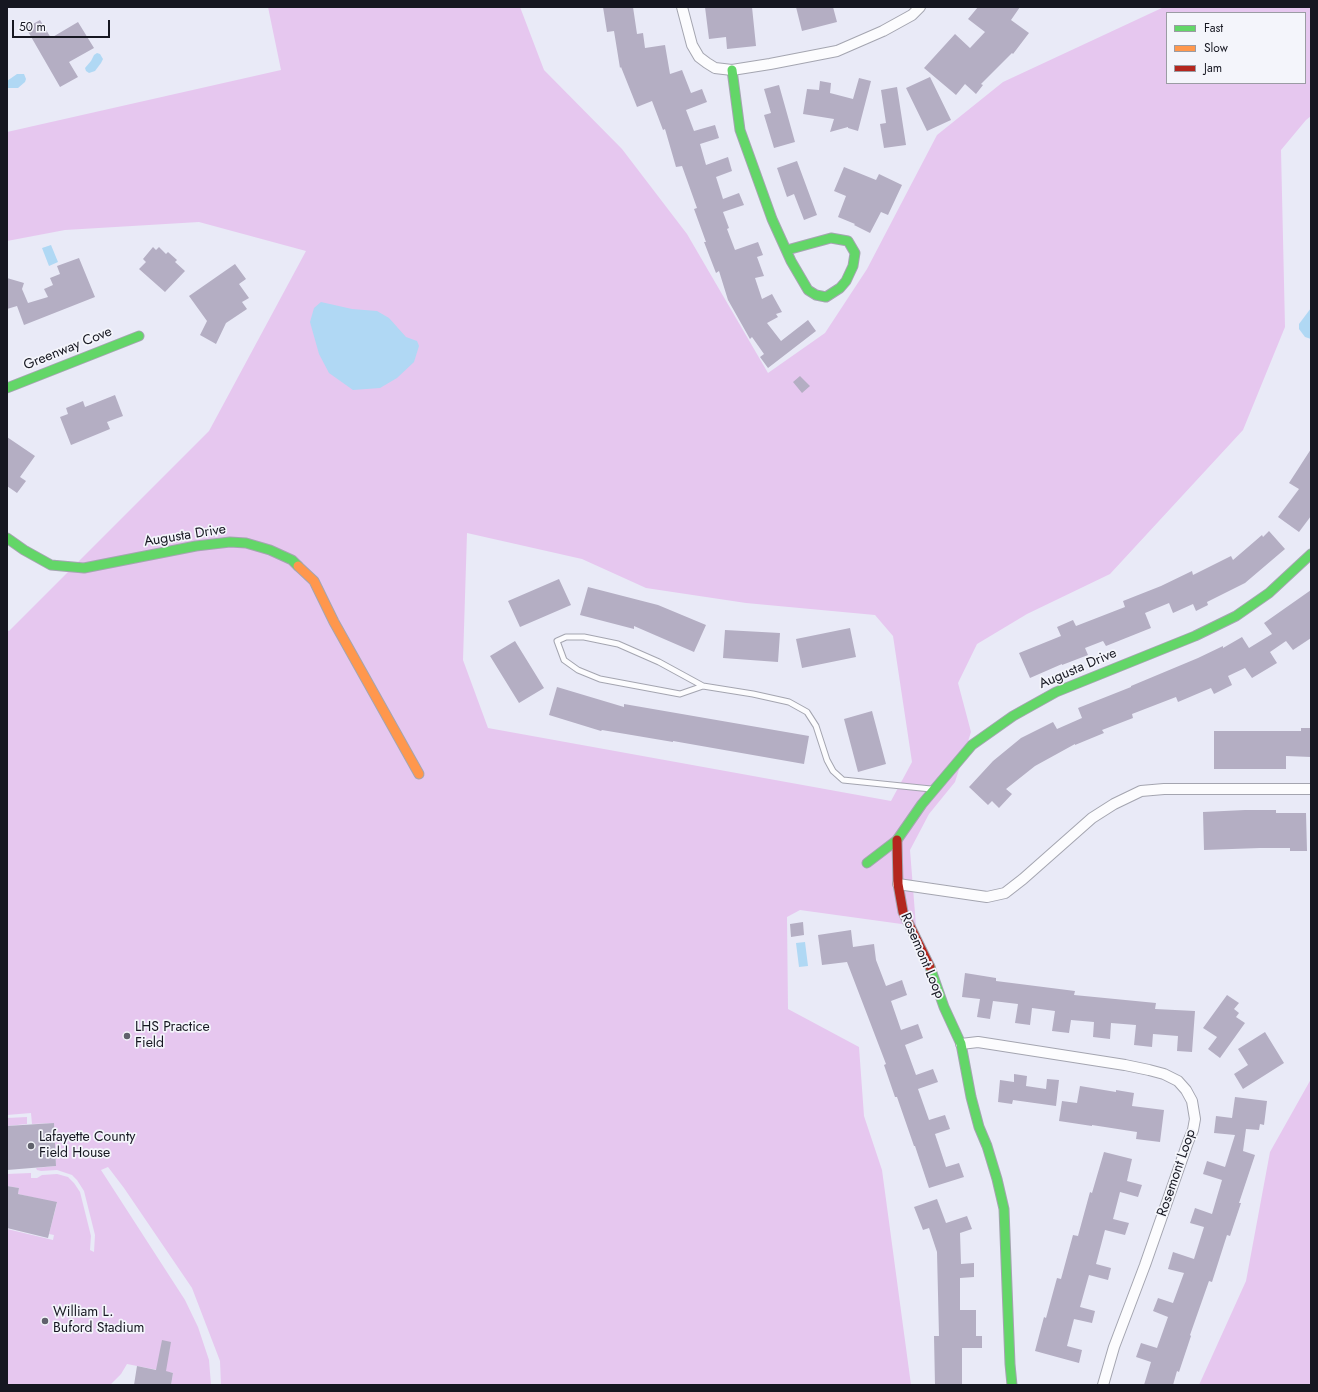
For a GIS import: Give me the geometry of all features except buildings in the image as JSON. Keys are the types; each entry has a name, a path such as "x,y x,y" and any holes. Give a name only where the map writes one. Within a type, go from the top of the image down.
{"street":[{"path":"682,7 692,45 699,57 715,68 732,70 837,51 884,31 912,15 920,7"},
{"path":"732,70 740,130 772,219 791,261 808,290 816,295 826,297 840,288 846,281 853,266 855,253 848,242 831,238 787,250"},
{"name":"Greenway Cove","path":"7,388 139,336"},
{"name":"Augusta Drive","path":"7,538 24,550 51,565 84,568 196,546 230,542 246,543 270,550 292,560 314,581 334,622 419,774"},
{"name":"Augusta Drive","path":"867,863 897,840 922,804 972,745 1013,716 1056,692 1195,636 1236,616 1269,593 1311,554"},
{"path":"898,884 987,897 1005,893 1092,818 1114,804 1141,791 1164,789 1311,789"},
{"name":"Rosemont Loop","path":"897,840 898,884 903,912 928,963 944,1007 961,1044 971,1097 979,1127 987,1146 997,1179 1004,1209 1012,1385"},
{"name":"Rosemont Loop","path":"961,1044 978,1042 1149,1070 1164,1074 1178,1081 1186,1090 1192,1101 1195,1119 1193,1130 1114,1347 1102,1385"}],"lane":[{"path":"703,686 680,694 600,679 578,670 564,660 557,641 566,638 584,637 618,644 659,662 703,686 754,694 789,702 807,712 816,726 827,760 833,771 843,780 934,789"}],"shaded area":[{"path":"268,7 520,7 544,70 622,149 687,234 768,373 825,333 867,269 937,135 1003,82 1164,7 1311,7 1311,116 1281,150 1285,327 1243,430 1110,574 1027,614 977,644 958,683 971,732 955,782 929,814 910,850 916,926 800,910 787,917 788,1009 859,1047 864,1116 882,1170 911,1385 221,1385 220,1361 192,1288 108,1167 101,1170 185,1300 198,1327 209,1360 211,1385 171,1385 173,1373 127,1364 121,1374 110,1385 7,1385 7,1229 53,1240 54,1235 49,1234 57,1203 18,1194 19,1188 7,1186 7,1174 31,1173 31,1178 37,1178 42,1175 57,1174 68,1177 80,1192 91,1236 90,1250 94,1252 95,1235 84,1191 77,1180 72,1175 57,1170 41,1171 37,1170 36,1168 56,1166 54,1123 32,1124 31,1113 7,1115 7,630 9,631 209,431 306,251 199,222 65,230 7,241 7,132 281,70","holes":["467,533 582,559 646,588 746,603 875,615 893,636 912,762 891,801 488,728 463,660"]},
{"path":"1311,1079 1311,1385 1199,1385 1246,1281 1270,1152"},
{"path":"27,1117 27,1124 7,1126 7,1118"}],"water":[{"path":"97,53 100,54 103,59 95,71 89,73 85,68"},
{"path":"17,74 24,74 26,79 25,82 18,88 8,88 7,81"},
{"path":"51,245 58,262 49,266 42,248"},
{"path":"321,302 352,309 377,311 389,318 406,337 417,341 419,346 414,362 397,378 380,388 353,390 329,373 319,354 310,322 314,308"},
{"path":"1311,308 1311,339 1305,337 1299,329 1299,324"},
{"path":"805,942 808,966 799,967 796,943"}],"traffic: fast":[{"path":"732,70 740,130 772,219 791,261 808,290 816,295 826,297 840,288 846,281 853,266 855,253 848,241 831,238 787,250"},
{"path":"7,388 139,336"},
{"path":"7,538 24,550 51,565 84,568 196,546 230,542 246,543 270,550 292,560 298,566"},
{"path":"867,863 897,840 922,804 972,745 1013,716 1056,692 1195,636 1236,616 1269,593 1311,554"},
{"path":"930,967 944,1007 961,1044 971,1097 979,1127 987,1146 997,1179 1004,1209 1012,1385"}],"traffic: slow":[{"path":"298,566 314,581 334,622 419,774"}],"traffic: jam":[{"path":"897,840 898,884 903,912 930,967"}],"place":[{"name":"LHS Practice Field","path":"127,1036"},
{"name":"Lafayette County Field House","path":"31,1146"},
{"name":"William L. Buford Stadium","path":"45,1321"}]}
